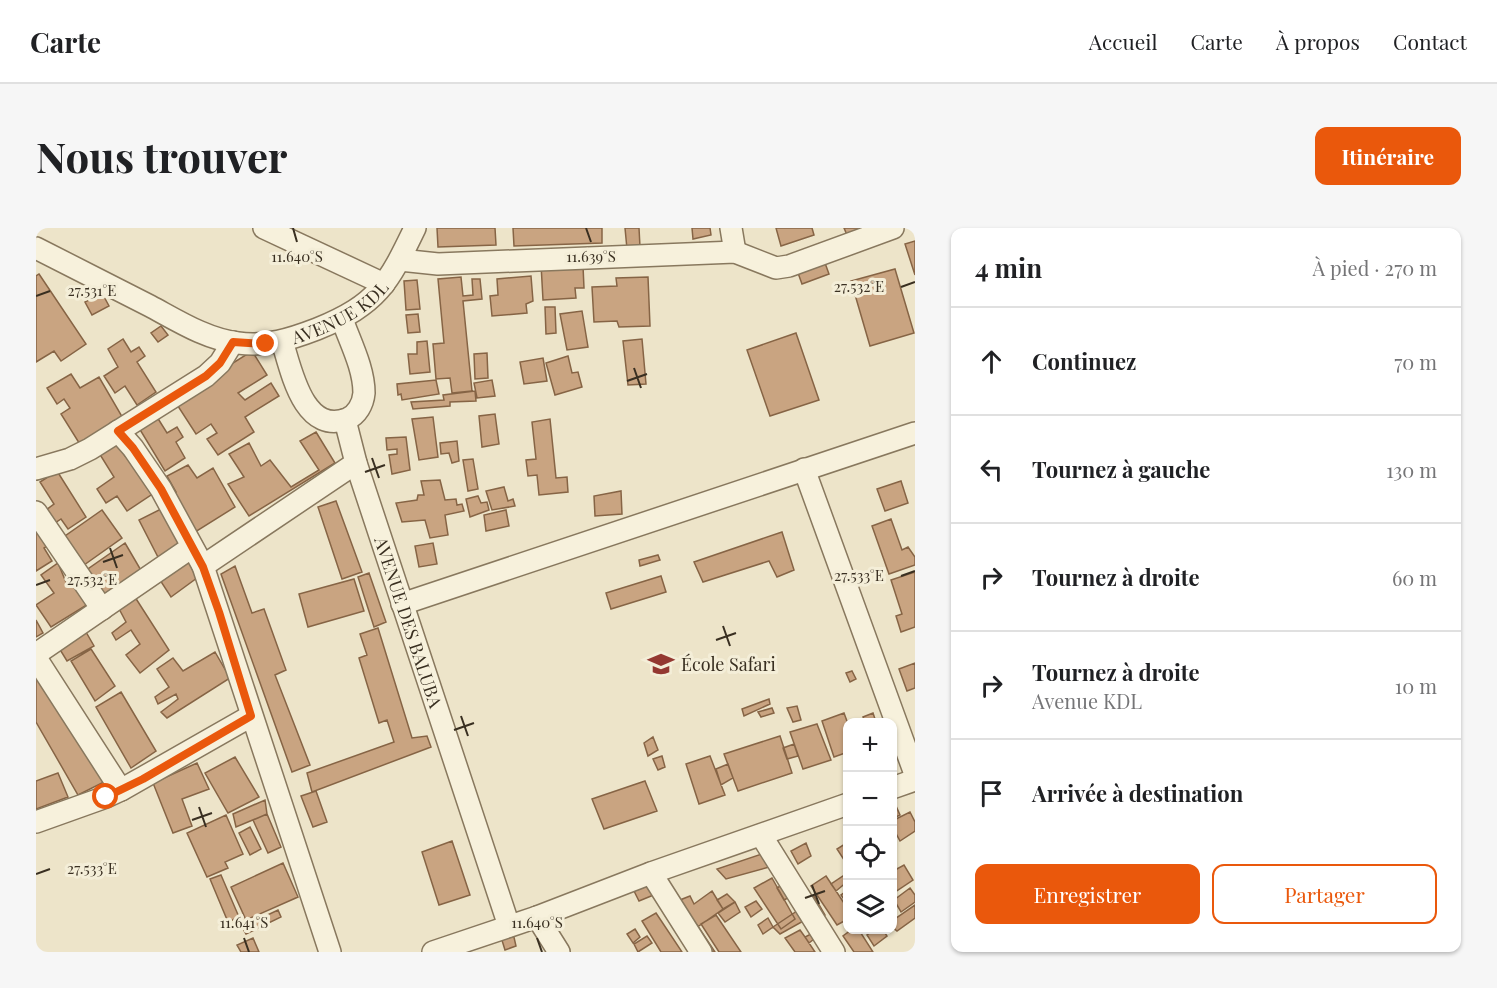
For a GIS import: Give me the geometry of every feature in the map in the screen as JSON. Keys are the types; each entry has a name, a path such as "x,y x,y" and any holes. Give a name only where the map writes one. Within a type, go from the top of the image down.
{"street":[{"path":"264,228 287,233 384,284"},
{"name":"AVENUE KDL","path":"36,248 207,335 233,342 266,344 282,341 342,319 367,302 384,284 400,260 415,228"},
{"path":"731,228 735,252"},
{"path":"400,260 438,264 735,252 771,267 783,268 893,228"},
{"path":"282,341 296,387 309,409 330,421 345,420 360,408 364,390 359,366 342,319"},
{"path":"36,469 70,459 90,449 206,376 220,363 233,342"},
{"name":"AVENUE DES BALUBA","path":"345,420 356,463 509,926"},
{"path":"118,431 133,448 161,489 203,567 330,952"},
{"path":"402,604 915,433"},
{"path":"203,567 356,463"},
{"path":"804,469 915,774"},
{"path":"36,512 102,609"},
{"path":"121,790 36,656 192,547"},
{"path":"36,822 121,790 251,716"},
{"path":"897,786 915,780"},
{"path":"433,952 537,917 651,873 843,806"},
{"path":"761,835 834,952"},
{"path":"651,873 700,952"},
{"path":"537,917 559,952"}],"building":[{"path":"437,228 495,228 496,245 438,247"},
{"path":"513,228 602,228 602,243 514,246"},
{"path":"625,228 639,228 640,247 627,249"},
{"path":"692,228 710,228 711,235 693,239"},
{"path":"776,228 812,228 814,235 781,246"},
{"path":"844,228 860,228 847,235"},
{"path":"915,241 915,275 905,244"},
{"path":"825,263 829,274 802,284 798,273"},
{"path":"541,264 583,266 584,288 575,288 576,298 543,300"},
{"path":"895,269 914,333 870,346 851,281"},
{"path":"39,274 86,344 61,361 54,351 36,362 36,276"},
{"path":"531,276 533,301 526,304 527,313 492,316 490,296 498,295 497,279"},
{"path":"461,277 463,296 473,295 472,279 480,279 482,299 463,301 472,391 452,393 450,378 436,379 433,344 444,343 438,279"},
{"path":"648,277 650,326 619,327 617,321 594,322 592,287 617,286 616,278"},
{"path":"417,280 420,309 406,310 404,281"},
{"path":"102,293 109,306 92,315 85,302"},
{"path":"545,307 555,307 556,333 546,334"},
{"path":"582,311 588,347 567,350 560,314"},
{"path":"418,314 420,332 408,333 406,315"},
{"path":"161,326 168,335 158,342 151,333"},
{"path":"796,333 819,400 770,416 747,350"},
{"path":"123,339 131,352 139,347 145,356 137,362 156,392 137,405 125,386 115,393 104,376 118,367 108,349"},
{"path":"642,339 646,384 628,385 623,341"},
{"path":"427,341 430,372 410,374 408,354 417,354 417,342"},
{"path":"252,351 267,375 238,393 245,400 271,383 279,396 245,417 254,432 218,455 207,439 217,433 211,424 196,434 174,400"},
{"path":"487,353 488,378 475,379 474,354"},
{"path":"568,356 572,373 578,372 582,387 555,395 546,363"},
{"path":"543,358 547,381 524,384 520,362"},
{"path":"71,374 80,388 99,377 124,420 81,446 61,414 70,408 64,399 57,404 47,388"},
{"path":"436,380 439,394 402,400 401,394 398,395 397,384"},
{"path":"492,380 495,396 477,398 474,383"},
{"path":"475,391 476,401 450,402 450,406 413,409 411,402 444,400 443,395"},
{"path":"495,414 499,444 482,447 479,416"},
{"path":"157,417 167,433 177,427 183,437 176,442 185,458 165,471 139,428"},
{"path":"433,417 438,457 419,460 412,419"},
{"path":"550,419 556,478 567,477 568,492 539,495 537,475 528,476 526,460 536,459 532,422"},
{"path":"316,432 335,463 249,516 228,484 244,477 229,454 249,443 261,466 270,460 291,487 319,470 300,441"},
{"path":"406,437 410,470 392,474 389,455 397,454 397,449 387,450 386,438"},
{"path":"457,441 459,461 452,463 449,453 441,454 440,443"},
{"path":"116,442 125,456 134,450 160,489 127,511 117,496 106,503 97,489 114,477 99,453"},
{"path":"473,459 478,489 468,491 463,460"},
{"path":"188,465 197,478 213,468 235,507 192,534 171,493 176,492 167,476"},
{"path":"57,471 86,517 68,529 61,519 55,523 46,510 54,504 40,482"},
{"path":"440,480 445,500 456,499 457,505 462,504 464,511 445,515 448,535 430,538 425,520 402,522 396,503 417,500 418,495 424,495 421,481"},
{"path":"901,481 908,503 885,511 877,489"},
{"path":"504,487 508,501 513,499 515,506 492,510 486,491"},
{"path":"621,491 622,514 595,516 594,496"},
{"path":"478,496 481,503 487,502 489,510 470,517 466,499"},
{"path":"336,501 362,572 342,579 318,507"},
{"path":"161,509 182,549 160,561 139,520"},
{"path":"102,510 122,538 84,565 65,536"},
{"path":"506,510 509,526 486,531 484,515"},
{"path":"36,518 52,543 44,548 52,561 36,571"},
{"path":"891,519 902,550 908,547 915,557 915,565 889,574 872,526"},
{"path":"782,532 794,570 777,577 769,561 703,582 694,562"},
{"path":"125,543 142,572 103,597 85,571"},
{"path":"433,543 437,564 419,567 415,546"},
{"path":"658,555 660,560 640,566 639,560"},
{"path":"193,556 201,575 171,597 158,577"},
{"path":"58,563 68,587 81,586 90,603 51,627 36,605 54,593 41,575"},
{"path":"235,566 252,613 264,609 286,670 275,675 310,765 292,772 221,574"},
{"path":"915,572 915,627 901,632 896,616 902,614 891,580"},
{"path":"369,573 386,622 374,627 358,577"},
{"path":"661,576 666,592 611,609 606,593"},
{"path":"354,579 364,611 308,627 299,594"},
{"path":"133,594 169,650 140,673 126,655 140,644 131,630 116,640 112,633 126,622 116,603"},
{"path":"36,620 43,633 36,637"},
{"path":"378,628 412,738 427,736 431,747 312,792 307,773 394,742 387,720 379,723 359,658 367,655 360,634"},
{"path":"86,632 94,646 67,661 59,648"},
{"path":"91,649 115,686 95,701 71,661"},
{"path":"215,652 230,678 167,718 161,712 178,699 176,694 158,704 155,697 169,687 157,669 173,658 183,671"},
{"path":"915,663 915,688 907,691 899,669"},
{"path":"852,671 856,679 850,682 846,673"},
{"path":"36,673 104,782 78,795 36,722"},
{"path":"121,692 156,751 131,768 96,707"},
{"path":"769,699 770,704 744,716 742,709"},
{"path":"797,706 801,720 793,722 787,708"},
{"path":"772,708 774,713 761,717 758,712"},
{"path":"844,713 846,718 843,718 843,754 834,757 822,721"},
{"path":"873,713 875,718 863,718"},
{"path":"817,724 831,760 803,769 790,732"},
{"path":"780,736 792,773 738,791 724,754"},
{"path":"653,737 658,750 648,756 644,743"},
{"path":"794,744 798,756 787,759 783,748"},
{"path":"662,756 665,767 658,770 653,759"},
{"path":"710,756 725,795 699,804 686,764"},
{"path":"235,757 259,797 228,813 205,773"},
{"path":"197,763 209,789 182,799 192,826 173,833 153,783"},
{"path":"728,764 733,778 721,785 716,769"},
{"path":"58,773 68,797 36,809 36,781"},
{"path":"645,781 657,811 604,829 592,799"},
{"path":"316,791 327,822 313,827 301,796"},
{"path":"265,800 267,814 236,827 233,814"},
{"path":"910,812 915,822 915,831 900,841 897,835 897,818"},
{"path":"267,814 281,847 268,853 253,820"},
{"path":"226,815 243,854 225,862 228,868 207,877 187,833"},
{"path":"250,827 261,849 250,855 239,833"},
{"path":"452,841 470,895 439,905 422,852"},
{"path":"806,843 811,856 798,864 791,851"},
{"path":"843,845 843,858 837,849"},
{"path":"768,852 773,866 726,879 717,869"},
{"path":"283,863 298,897 246,920 231,887"},
{"path":"904,865 913,880 897,891 897,869"},
{"path":"221,875 239,917 228,922 210,879"},
{"path":"826,876 843,902 843,922 837,925 811,886"},
{"path":"843,876 843,885 836,891 831,884"},
{"path":"772,878 795,919 781,929 754,888"},
{"path":"785,883 794,895 784,900 777,888"},
{"path":"653,884 656,894 639,901 634,891"},
{"path":"910,888 915,895 915,902 901,912 897,905 897,898"},
{"path":"712,891 723,909 696,928 680,900 690,896 694,904"},
{"path":"727,894 735,902 723,909 717,900"},
{"path":"814,896 825,915 820,919 807,901"},
{"path":"756,901 762,909 751,917 745,907"},
{"path":"735,902 740,912 725,922 718,913"},
{"path":"915,905 915,918 897,931 897,918"},
{"path":"800,909 807,919 780,934 773,927"},
{"path":"278,910 281,917 246,934 242,927"},
{"path":"656,913 682,952 661,952 642,921"},
{"path":"716,915 741,952 719,952 701,924"},
{"path":"768,918 773,927 763,934 758,925"},
{"path":"697,925 715,952 705,952 690,930"},
{"path":"635,929 640,937 633,943 627,934"},
{"path":"800,930 815,952 795,952 785,938"},
{"path":"815,932 819,935 809,943 805,937"},
{"path":"513,933 516,946 505,950 501,937"},
{"path":"862,934 873,952 854,952 843,936"},
{"path":"886,934 887,936 874,946 867,935"},
{"path":"647,936 652,943 638,952 634,944"},
{"path":"253,938 259,952 241,952 237,945"}],"place":[{"name":"École Safari","path":"661,664"}],"route":[{"path":"106,797 143,779 251,716 203,567 161,489 126,438 118,431 206,376 220,363 233,342 266,344"}]}
